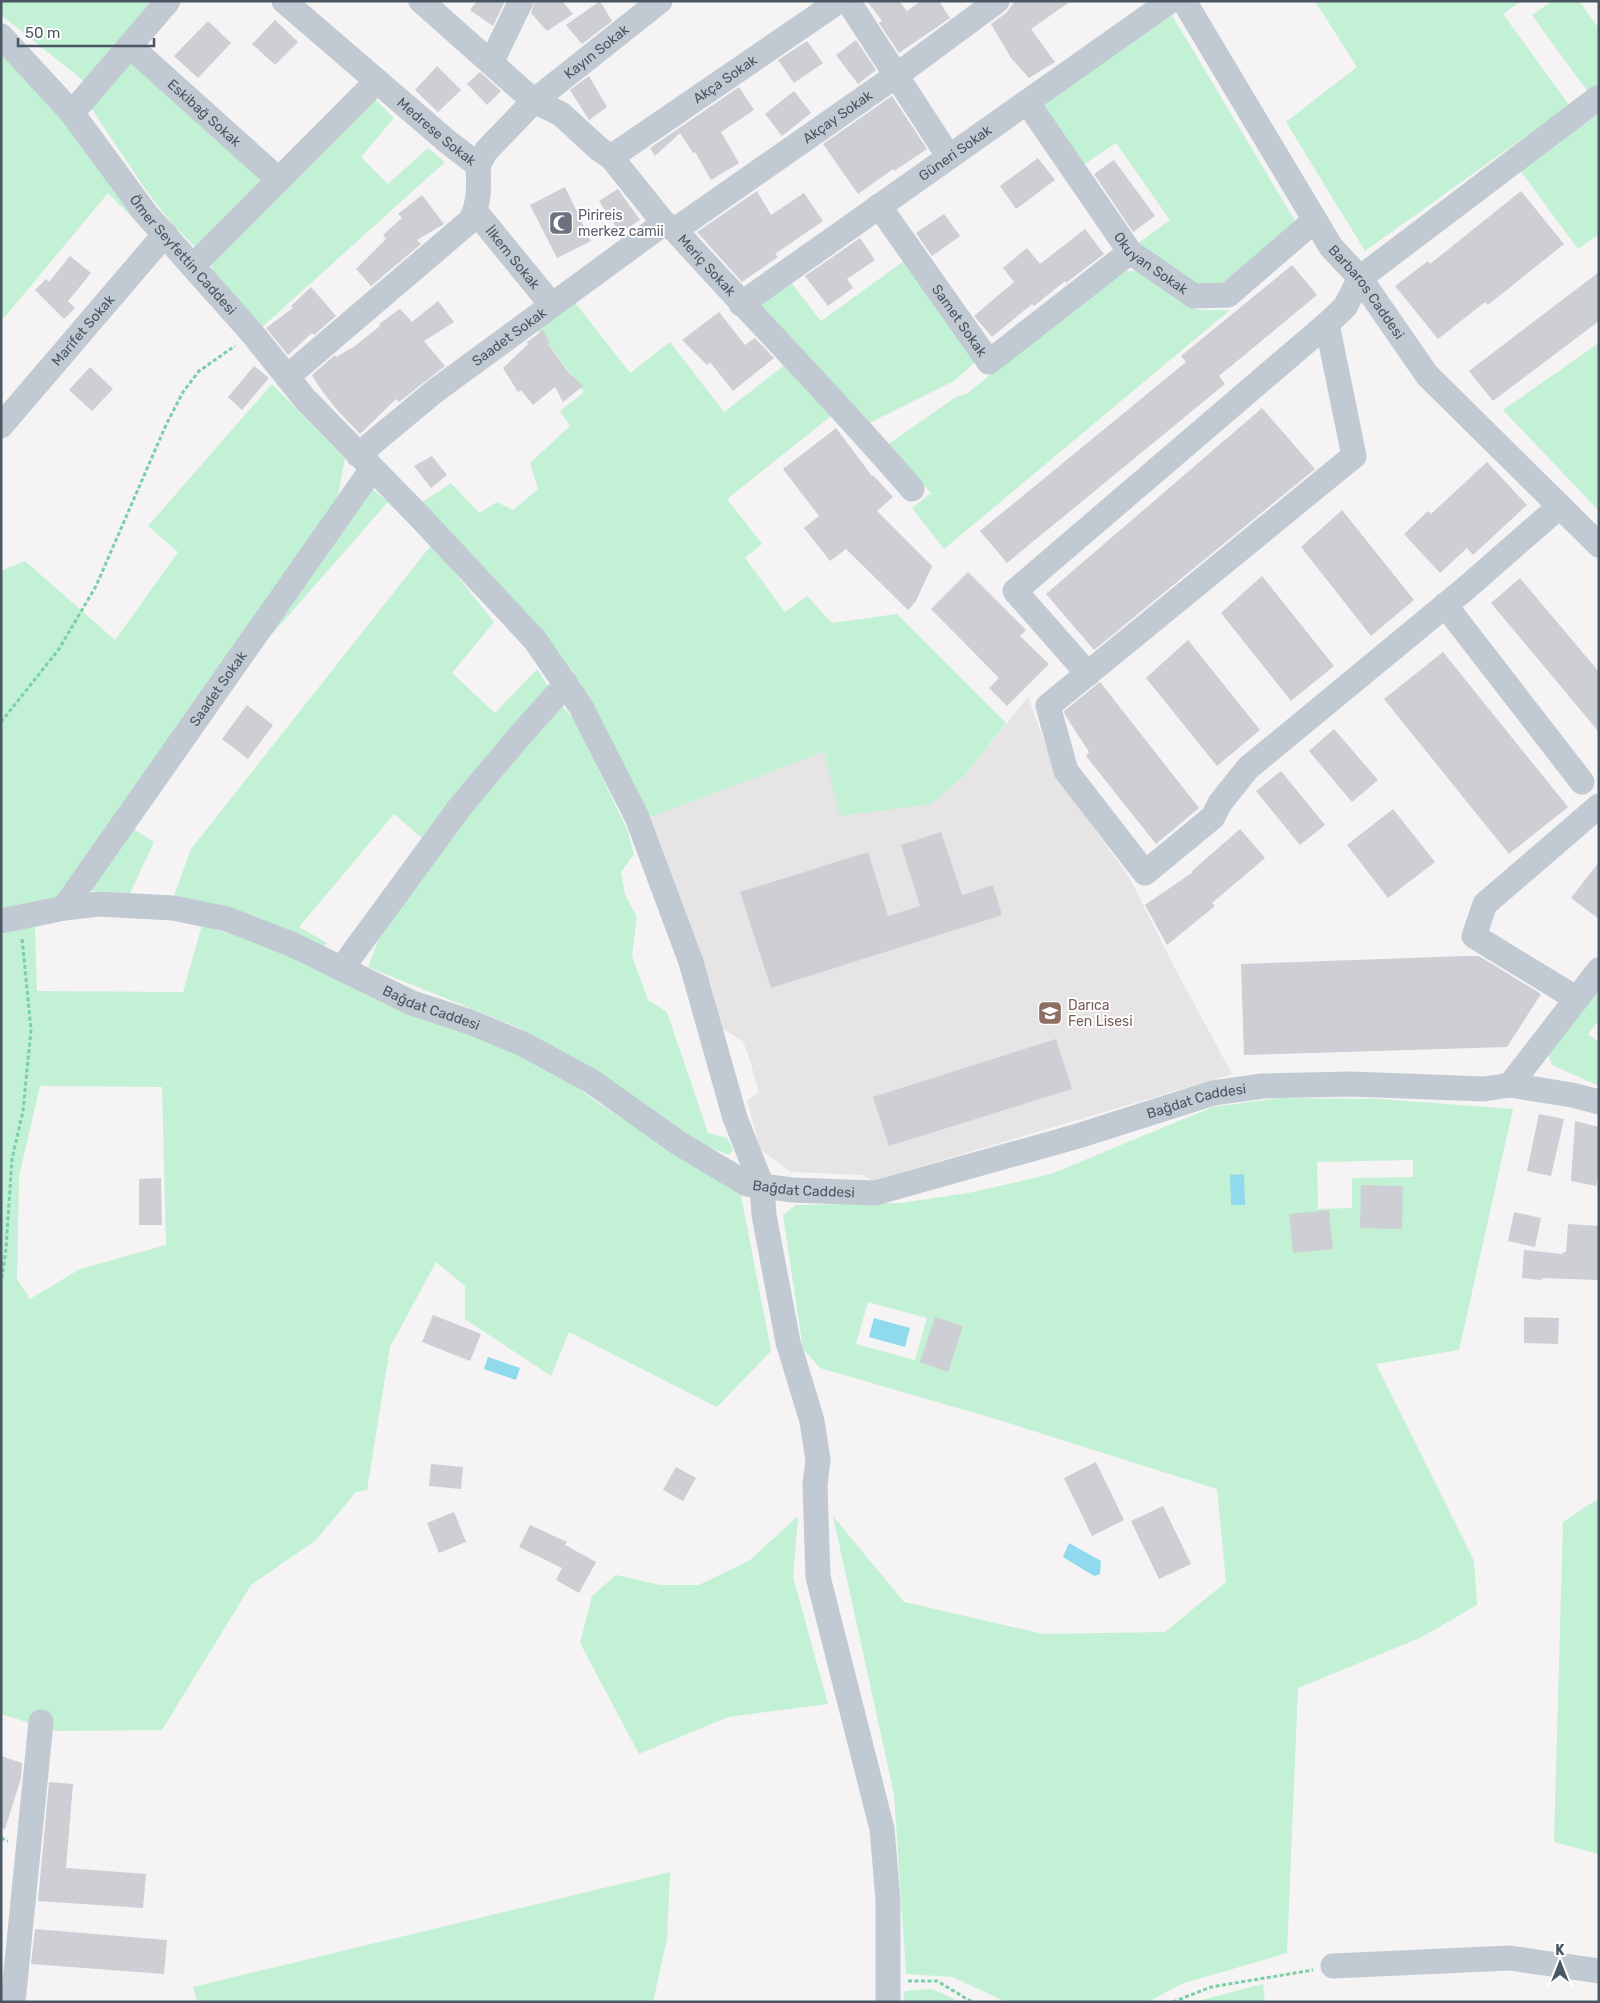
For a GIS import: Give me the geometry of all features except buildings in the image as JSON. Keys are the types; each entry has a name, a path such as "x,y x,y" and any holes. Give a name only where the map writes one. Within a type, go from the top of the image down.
{"street":[{"path":"72,113 168,1"},
{"name":"Medrese Sokak","path":"284,1 478,166 478,205 475,211"},
{"name":"Meriç Sokak","path":"421,1 534,101 561,114 611,157 670,226 873,443 912,489"},
{"path":"491,63 521,1"},
{"name":"Kayın Sokak","path":"478,166 486,151 534,101 660,1"},
{"name":"Akça Sokak","path":"611,157 839,1"},
{"path":"848,1 949,157"},
{"name":"Akçay Sokak","path":"670,226 896,75 998,1"},
{"name":"Güneri Sokak","path":"741,304 1170,1"},
{"name":"Barbaros Caddesi","path":"1184,1 1331,247 1360,278 1427,375 1599,544"},
{"name":"Ömer Seyfettin Caddesi","path":"1,36 72,113 146,214 252,333 305,399 420,517 535,640 581,707 637,817 691,962 735,1118 762,1186 764,1215 788,1342 812,1421 818,1460 815,1485 818,1577 882,1829 888,1900 888,1991"},
{"name":"Eskibağ Sokak","path":"130,46 279,180"},
{"path":"193,266 377,81"},
{"path":"1088,674 1015,591 1327,324 1345,307 1360,278 1599,97"},
{"name":"Okuyan Sokak","path":"1027,102 1130,252 1194,296 1228,295 1315,220"},
{"name":"Samet Sokak","path":"879,206 990,362 1130,252"},
{"path":"287,377 470,220 475,211"},
{"name":"İlkem Sokak","path":"475,211 551,304"},
{"name":"Saadet Sokak","path":"64,908 365,462 435,391 551,304 670,226"},
{"name":"Marifet Sokak","path":"1,426 165,234"},
{"path":"1327,324 1354,456 1048,706 1066,771 1145,873 1214,817 1220,803 1248,768 1445,605 1560,506"},
{"path":"1445,605 1582,782"},
{"path":"342,968 460,807 516,739 566,684"},
{"path":"1577,998 1474,936 1485,904 1599,806"},
{"name":"Bağdat Caddesi","path":"10,919 64,908 99,904 174,908 227,919 291,944 412,1003 470,1022 523,1044 591,1081 680,1144 747,1184 792,1190 875,1194 1078,1136 1213,1092 1263,1086 1351,1084 1484,1089 1510,1085 1572,1095 1599,1102"},
{"path":"1510,1085 1599,970"},
{"path":"13,2002 41,1722"},
{"path":"1333,1966 1509,1958 1599,1971"}],"path":[{"path":"1,722 59,649 96,586 166,425 183,392 199,371 252,333"},
{"path":"1,1285 6,1248 12,1159 22,1111 31,1030 26,968 10,919"},
{"path":"1173,2002 1211,1987 1333,1966"},
{"path":"888,1991 937,1981 972,2002"}],"shaded area":[{"path":"1028,697 1057,777 1129,877 1171,961 1232,1074 872,1181 863,1175 791,1172 760,1149 747,1101 759,1092 750,1061 743,1041 722,1028 711,984 651,817 824,752 965,775"}],"green space":[{"path":"1,1 156,1 84,81 1,15"},
{"path":"1315,1 1521,1 1503,14 1569,105 1365,251 1286,122 1357,67"},
{"path":"1552,1 1579,1 1597,26 1599,25 1599,83 1587,91 1532,15"},
{"path":"1172,15 1295,221 1223,289 1200,290 1134,246 1170,220 1116,143 1079,168 1037,109"},
{"path":"1,54 62,115 151,237 108,193 4,318 1,316"},
{"path":"133,58 265,180 198,250 173,225 148,193 91,108"},
{"path":"372,96 394,118 361,157 388,184 428,148 445,162 260,329 211,270 214,260"},
{"path":"1599,112 1599,234 1578,249 1519,169"},
{"path":"904,261 979,359 954,381 869,423 757,305 790,281 821,321"},
{"path":"1114,271 1136,271 1189,307 1200,310 1230,310 944,549 912,508 931,493 887,445 956,397 967,394"},
{"path":"573,300 630,373 670,342 724,412 787,363 835,413 727,499 762,544 745,558 785,612 807,596 832,623 897,614 1006,723 965,775 931,804 840,816 824,752 651,817 612,743 419,504 451,483 479,513 497,502 513,510 538,489 530,463 570,426 560,411 584,392 535,326"},
{"path":"1599,343 1599,511 1503,410"},
{"path":"272,384 345,458 337,502 59,897 1,909 1,571 25,561 115,640 178,552 148,526"},
{"path":"373,490 388,502 245,665 361,496"},
{"path":"432,544 494,622 452,673 495,713 537,669 551,691 429,844 394,814 299,927 327,943 323,948 256,917 197,900 173,898 191,849"},
{"path":"558,701 575,721 627,829 634,854 621,872 625,895 637,917 632,956 648,1000 667,1012 708,1133 727,1138 733,1150 729,1155 696,1142 607,1080 517,1027 368,967 379,939 454,831"},
{"path":"129,826 154,842 130,893 92,891 89,882"},
{"path":"202,925 268,946 542,1061 598,1103 724,1183 740,1190 771,1351 717,1407 569,1332 551,1376 465,1319 465,1286 436,1262 390,1347 367,1490 356,1492 316,1540 251,1585 162,1730 55,1731 1,1714 1,931 35,927 37,991 183,992","holes":["40,1086 162,1087 166,1245 80,1269 30,1299 17,1279 19,1177"]},
{"path":"1599,980 1599,1020 1588,1034 1599,1042 1599,1086 1552,1065 1546,1049"},
{"path":"1279,1098 1381,1099 1513,1109 1459,1350 1376,1364 1474,1561 1477,1605 1420,1638 1298,1688 1287,1953 1181,1984 1148,2002 1006,2002 953,1977 906,1974 894,1794 833,1516 904,1602 1043,1634 1165,1632 1226,1582 1217,1489 999,1420 820,1368 803,1349 783,1215 796,1205 901,1203 974,1192 1051,1174 1213,1107","holes":["1413,1160 1413,1177 1352,1178 1352,1208 1318,1209 1317,1162","868,1302 927,1318 915,1360 856,1344"]},
{"path":"1599,1498 1599,1854 1554,1842 1563,1522"},
{"path":"798,1516 793,1577 828,1704 728,1717 639,1754 580,1643 592,1596 616,1575 660,1585 699,1585 750,1560"},
{"path":"670,1872 667,1939 653,2002 197,2002 193,1987"},
{"path":"1263,1984 1265,2002 1198,2002 1205,1999"},
{"path":"932,1989 961,2002 903,2002 905,1991"}],"water":[{"path":"1244,1174 1245,1205 1231,1205 1230,1175"},
{"path":"874,1318 910,1328 905,1347 869,1337"},
{"path":"488,1357 520,1368 516,1380 484,1369"},
{"path":"1069,1543 1101,1561 1100,1574 1094,1576 1063,1557"}],"place":[{"name":"Pirireis merkez camii","path":"561,223"},
{"name":"Darıca Fen Lisesi","path":"1050,1013"}]}
